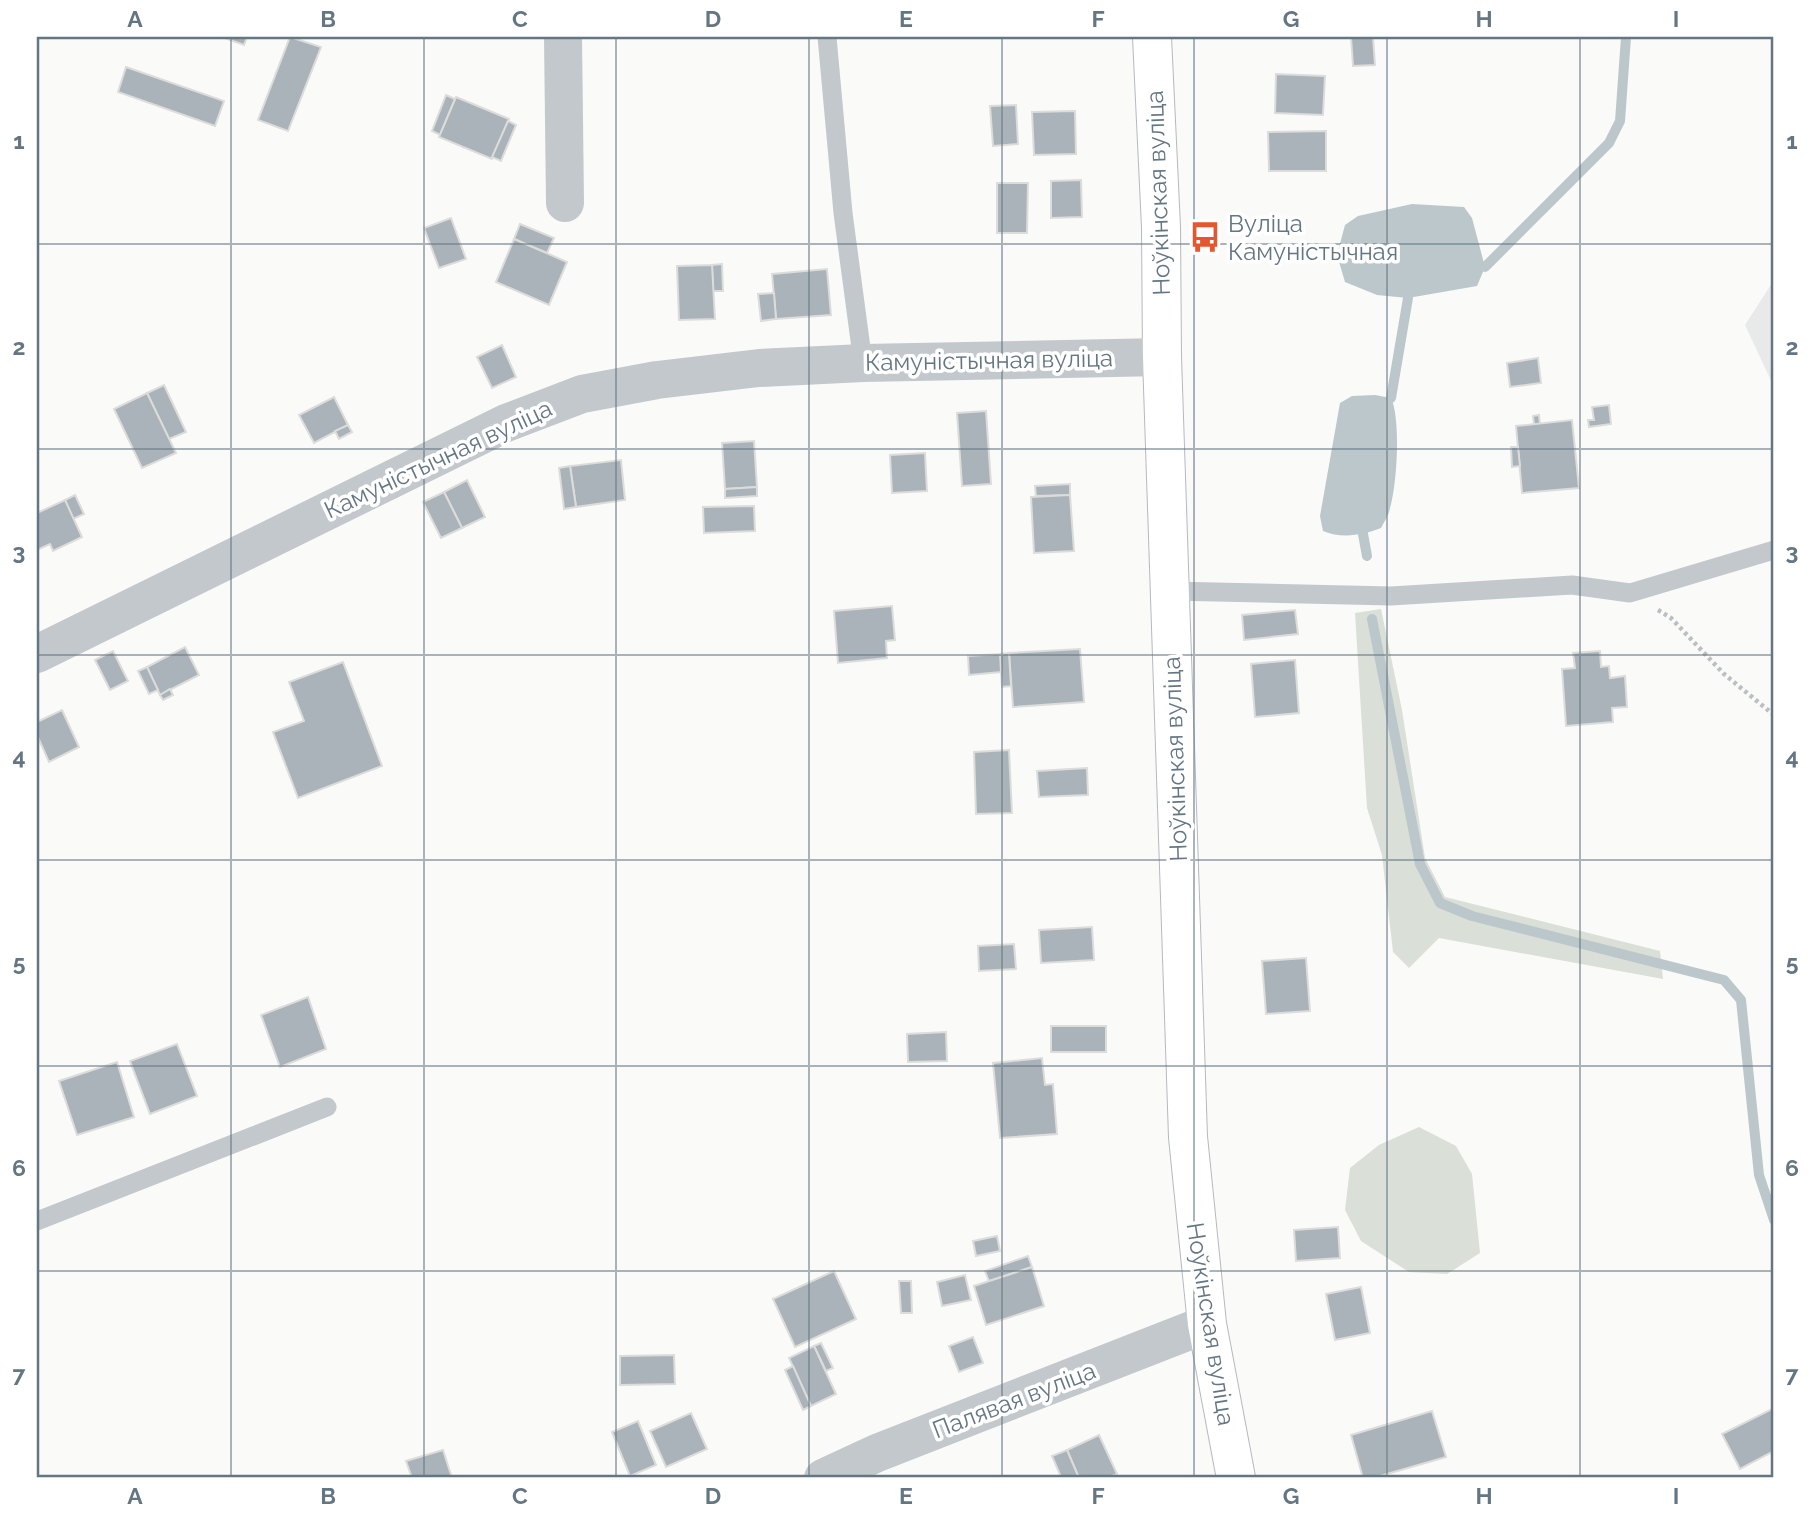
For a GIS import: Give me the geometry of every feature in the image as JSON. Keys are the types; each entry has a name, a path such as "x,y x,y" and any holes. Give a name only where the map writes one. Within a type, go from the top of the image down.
{"main road":[{"name":"Ноўкінская вуліца","path":"1152,37 1161,227 1162,357 1188,1137 1207,1324 1236,1478"}],"street":[{"path":"563,37 565,203"},
{"name":"Камуністычная вуліца","path":"37,653 506,423 582,394 670,378 760,368 863,363 1162,357"},
{"name":"Палявая вуліца","path":"823,1478 877,1453 1207,1324"}],"lane":[{"path":"827,37 843,213 863,363"},
{"path":"1171,591 1391,596 1572,585 1630,593 1774,550"},
{"path":"37,1221 327,1107"}],"path":[{"path":"1630,593 1671,618 1724,674 1774,715"}],"shaded area":[{"path":"1412,204 1464,207 1472,218 1485,267 1477,286 1408,298 1377,295 1345,282 1337,255 1345,225 1358,216"},
{"path":"1774,280 1774,387 1745,325"},
{"path":"1375,395 1391,398 1396,421 1396,469 1389,513 1381,528 1367,533 1345,535 1323,531 1320,516 1340,403 1352,396"},
{"path":"1381,609 1402,710 1425,858 1445,897 1660,951 1663,979 1439,938 1409,968 1393,952 1382,855 1367,808 1355,613"},
{"path":"1419,1127 1456,1146 1472,1174 1480,1253 1447,1274 1409,1272 1361,1241 1345,1210 1350,1168 1379,1145"}],"building":[{"path":"222,37 247,37 244,45"},
{"path":"290,37 321,47 288,131 258,120"},
{"path":"1351,37 1373,37 1375,65 1353,66"},
{"path":"126,67 224,101 215,126 118,92"},
{"path":"1276,74 1325,76 1323,115 1275,113"},
{"path":"446,95 455,99 440,135 432,131"},
{"path":"456,97 509,119 492,159 439,137"},
{"path":"1016,105 1018,144 993,146 990,106"},
{"path":"1075,111 1076,154 1034,155 1032,112"},
{"path":"508,121 516,125 501,161 492,157"},
{"path":"1326,131 1326,171 1269,171 1268,132"},
{"path":"1081,180 1082,217 1051,218 1051,181"},
{"path":"997,183 1028,183 1027,233 997,233"},
{"path":"451,218 466,259 439,268 424,228"},
{"path":"520,224 554,238 547,253 514,239"},
{"path":"514,239 567,262 549,305 496,282"},
{"path":"722,264 723,291 713,291 712,265"},
{"path":"712,265 715,319 679,320 677,266"},
{"path":"827,269 831,315 776,319 772,274"},
{"path":"774,293 776,319 761,321 758,294"},
{"path":"502,345 516,377 492,388 477,357"},
{"path":"1538,358 1541,383 1510,387 1507,363"},
{"path":"164,385 186,432 169,439 147,393"},
{"path":"147,393 176,453 142,468 114,409"},
{"path":"334,397 348,425 314,443 299,415"},
{"path":"1609,405 1611,424 1589,427 1588,420 1594,420 1592,407"},
{"path":"986,411 991,484 962,486 957,413"},
{"path":"1539,415 1540,424 1534,424 1533,416"},
{"path":"1572,420 1579,488 1522,493 1516,426"},
{"path":"348,425 352,432 339,439 335,431"},
{"path":"754,441 757,487 725,489 722,443"},
{"path":"1511,447 1518,447 1520,466 1512,467"},
{"path":"925,453 927,491 892,493 890,455"},
{"path":"621,460 625,500 576,507 570,466"},
{"path":"570,466 576,507 564,509 559,468"},
{"path":"467,480 485,517 462,528 444,492"},
{"path":"1070,484 1070,495 1036,496 1035,486"},
{"path":"757,487 757,496 725,498 725,489"},
{"path":"444,492 462,528 441,538 423,502"},
{"path":"75,495 84,514 73,519 65,500"},
{"path":"1070,495 1074,551 1034,553 1031,497"},
{"path":"65,500 82,537 53,551 50,544 37,550 37,513"},
{"path":"754,506 755,531 704,533 703,507"},
{"path":"892,606 895,640 886,641 887,658 838,663 834,611"},
{"path":"1295,610 1298,634 1244,640 1242,615"},
{"path":"185,647 199,675 160,695 147,667"},
{"path":"1080,649 1084,702 1013,707 1009,653"},
{"path":"113,651 128,681 110,690 95,660"},
{"path":"1600,651 1601,667 1609,666 1610,678 1625,676 1627,707 1612,708 1613,722 1566,726 1562,669 1575,668 1573,653"},
{"path":"1009,653 1011,686 1002,687 1000,654"},
{"path":"1000,654 1001,672 969,675 968,656"},
{"path":"1295,660 1299,713 1255,717 1251,664"},
{"path":"343,662 382,766 298,798 273,732 304,721 289,682"},
{"path":"147,667 158,690 149,694 138,671"},
{"path":"170,689 173,695 163,700 160,695"},
{"path":"62,710 79,747 49,762 37,735 37,722"},
{"path":"1009,750 1012,813 976,814 974,752"},
{"path":"1087,768 1088,795 1039,797 1037,771"},
{"path":"1092,927 1094,960 1041,963 1039,930"},
{"path":"1014,944 1016,969 979,971 978,946"},
{"path":"1306,958 1310,1011 1266,1014 1262,961"},
{"path":"308,997 326,1049 280,1067 261,1015"},
{"path":"1051,1026 1106,1026 1106,1052 1051,1052"},
{"path":"946,1032 947,1061 908,1062 907,1034"},
{"path":"177,1044 197,1096 150,1114 130,1061"},
{"path":"1042,1058 1045,1085 1053,1084 1057,1134 1000,1138 993,1063"},
{"path":"117,1062 134,1117 77,1135 59,1081"},
{"path":"1338,1227 1340,1258 1296,1261 1294,1230"},
{"path":"997,1236 1000,1251 976,1256 973,1241"},
{"path":"1028,1256 1032,1267 989,1281 985,1271"},
{"path":"1032,1267 1044,1306 986,1325 974,1286"},
{"path":"834,1271 856,1319 795,1347 773,1299"},
{"path":"965,1275 971,1300 942,1306 937,1282"},
{"path":"899,1281 911,1281 912,1313 901,1313"},
{"path":"1361,1287 1370,1333 1335,1340 1326,1294"},
{"path":"973,1337 983,1363 959,1372 949,1346"},
{"path":"821,1343 833,1368 826,1371 814,1346"},
{"path":"814,1346 836,1394 811,1406 789,1358"},
{"path":"674,1355 675,1384 620,1385 620,1356"},
{"path":"793,1366 811,1406 803,1410 785,1370"},
{"path":"1774,1408 1774,1451 1740,1469 1722,1434"},
{"path":"1432,1411 1446,1457 1373,1478 1363,1478 1351,1435"},
{"path":"691,1413 707,1449 666,1467 650,1431"},
{"path":"638,1421 656,1465 630,1476 612,1432"},
{"path":"1099,1435 1117,1474 1107,1478 1079,1478 1067,1450"},
{"path":"443,1450 452,1478 412,1478 406,1461"},
{"path":"1067,1450 1079,1478 1061,1477 1052,1456"}],"waterway":[{"path":"1485,267 1609,143 1620,121 1626,37"},
{"path":"1391,398 1408,298"},
{"path":"1363,534 1367,556"},
{"path":"1372,619 1420,864 1440,903 1472,916 1724,980 1741,1000 1759,1175 1774,1220"}],"place":[{"name":"Вуліца Камуністычная","path":"1205,237"}]}
